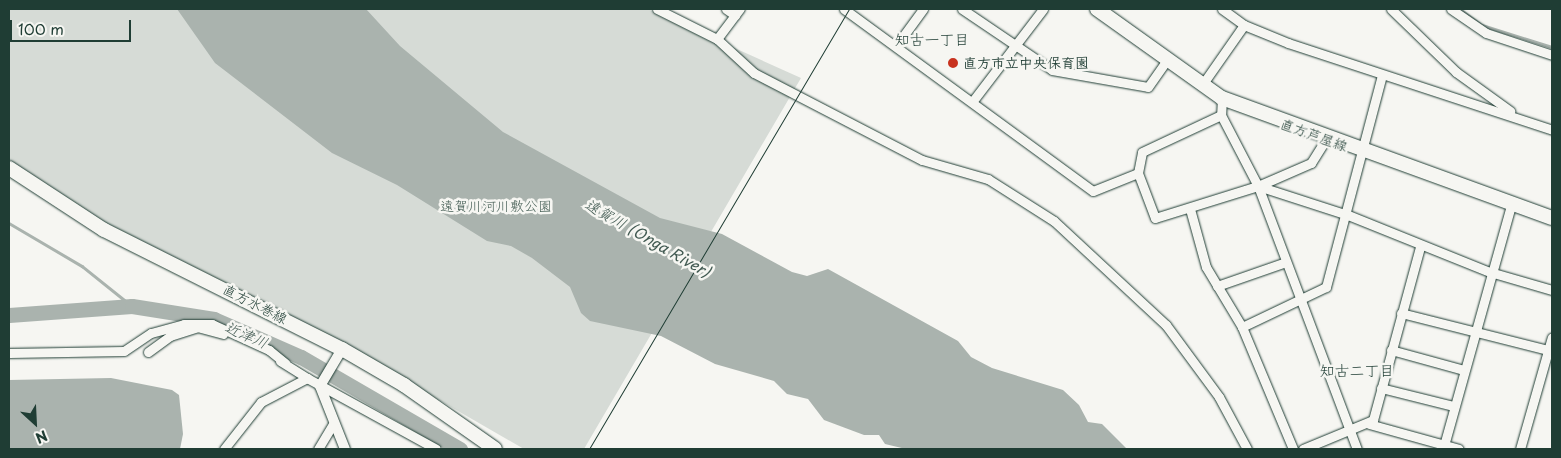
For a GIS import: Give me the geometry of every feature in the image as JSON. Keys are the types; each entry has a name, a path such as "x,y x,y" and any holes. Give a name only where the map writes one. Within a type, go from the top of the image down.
{"main road":[{"name":"直方芦屋線","path":"1097,9 1222,98 1326,140 1510,206 1552,218"},
{"name":"直方水巻線","path":"9,168 104,230 342,348 404,385 495,449"}],"street":[{"path":"657,9 717,39 754,73 922,160 988,179 1054,221 1166,325 1219,397 1248,449"},
{"path":"717,39 737,12 726,9"},
{"path":"844,9 1093,191 1138,173"},
{"path":"896,46 923,9"},
{"path":"962,9 1043,67 1139,88 1148,87 1168,60"},
{"path":"972,102 1043,9"},
{"path":"1222,9 1244,25 1382,75 1516,116 1552,130"},
{"path":"1391,9 1456,72 1516,116"},
{"path":"1451,9 1486,33 1552,55"},
{"path":"1202,85 1244,25"},
{"path":"1242,327 1300,303 1326,287 1348,215 1361,152 1382,75"},
{"path":"1222,98 1221,115 1258,186 1300,303 1357,449"},
{"path":"1221,115 1142,152 1138,173 1155,218 1190,209 1258,186 1315,161 1326,140"},
{"path":"1258,186 1348,215 1420,247 1490,272 1552,290"},
{"path":"1444,447 1490,272 1510,206"},
{"path":"1190,209 1197,241 1217,286 1242,327 1294,449"},
{"path":"1369,424 1381,388 1420,247"},
{"path":"1217,286 1286,262"},
{"path":"1401,314 1548,350"},
{"path":"9,353 124,351 151,333 184,324 212,324 269,350 285,364"},
{"path":"148,352 170,336 197,327 221,333 285,364 310,379 322,381 362,406 382,423 436,449"},
{"path":"1520,449 1552,337"},
{"path":"342,348 322,381 333,424 344,449"},
{"path":"1391,350 1464,370"},
{"path":"224,449 261,402 280,389 310,379"},
{"path":"1381,388 1454,406"},
{"path":"318,449 333,424"},
{"path":"1303,449 1369,424 1444,447 1459,449"}],"green space":[{"name":"遠賀川河川敷公園","path":"9,9 648,9 801,78 584,449 524,449 342,344 105,223 9,161"}],"water":[{"name":"遠賀川 (Onga River)","path":"177,9 366,9 400,46 503,132 660,218 722,234 792,272 807,276 828,269 958,341 971,357 992,368 1063,390 1079,405 1088,422 1102,424 1127,449 906,449 885,444 879,435 864,435 824,420 808,399 787,394 774,381 715,364 661,336 590,321 581,313 570,287 532,258 511,246 487,241 397,185 332,153 215,63"},
{"path":"111,378 172,390 179,395 183,434 180,449 9,449 9,380"}],"waterway":[{"path":"1460,9 1482,25 1552,47"},
{"path":"9,223 82,266 132,306"},
{"name":"近津川","path":"9,315 132,306 214,319 301,357 460,449"}],"tram line":[{"path":"589,449 849,9"}],"place":[{"name":"直方市立中央保育園","path":"953,63"}],"district":[{"name":"知古一丁目","path":"932,39"},
{"name":"知古二丁目","path":"1357,370"}]}
